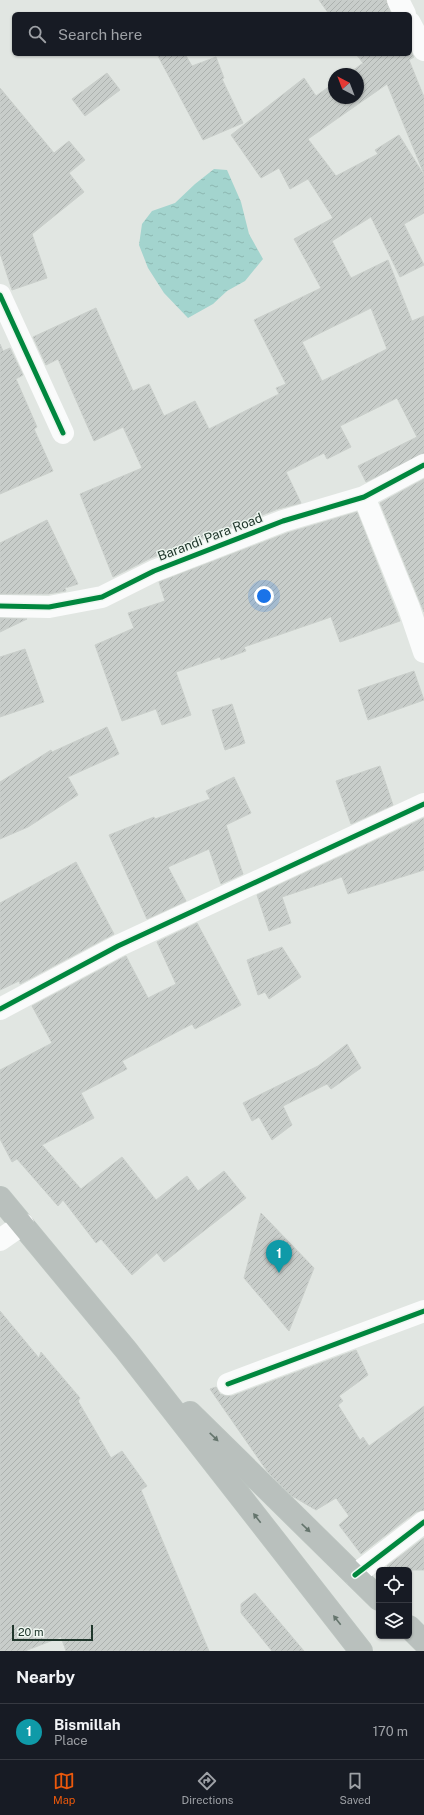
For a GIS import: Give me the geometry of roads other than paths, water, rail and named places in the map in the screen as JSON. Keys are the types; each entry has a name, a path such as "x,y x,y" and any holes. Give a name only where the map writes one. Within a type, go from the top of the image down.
{"highway":[{"path":"0,1198 126,1350 362,1651"},
{"path":"126,1350 376,1596"},
{"path":"412,1630 424,1642"}],"street":[{"path":"398,0 404,12"},
{"path":"412,27 424,50"},
{"path":"0,295 63,433"},
{"name":"Barandi Para Road","path":"0,606 49,607 102,597 154,570 283,521 364,497 424,465"},
{"path":"364,497 409,608 424,652"},
{"path":"0,1009 118,946 424,804"},
{"path":"0,1240 23,1224"},
{"path":"228,1384 424,1311"},
{"path":"355,1575 424,1522"}],"water":[{"path":"214,169 227,170 241,202 249,234 263,259 245,281 227,291 213,304 188,318 164,293 148,268 139,245 142,224 152,211 175,203"}],"place":[{"name":"Bismillah","path":"279,1273"}]}
